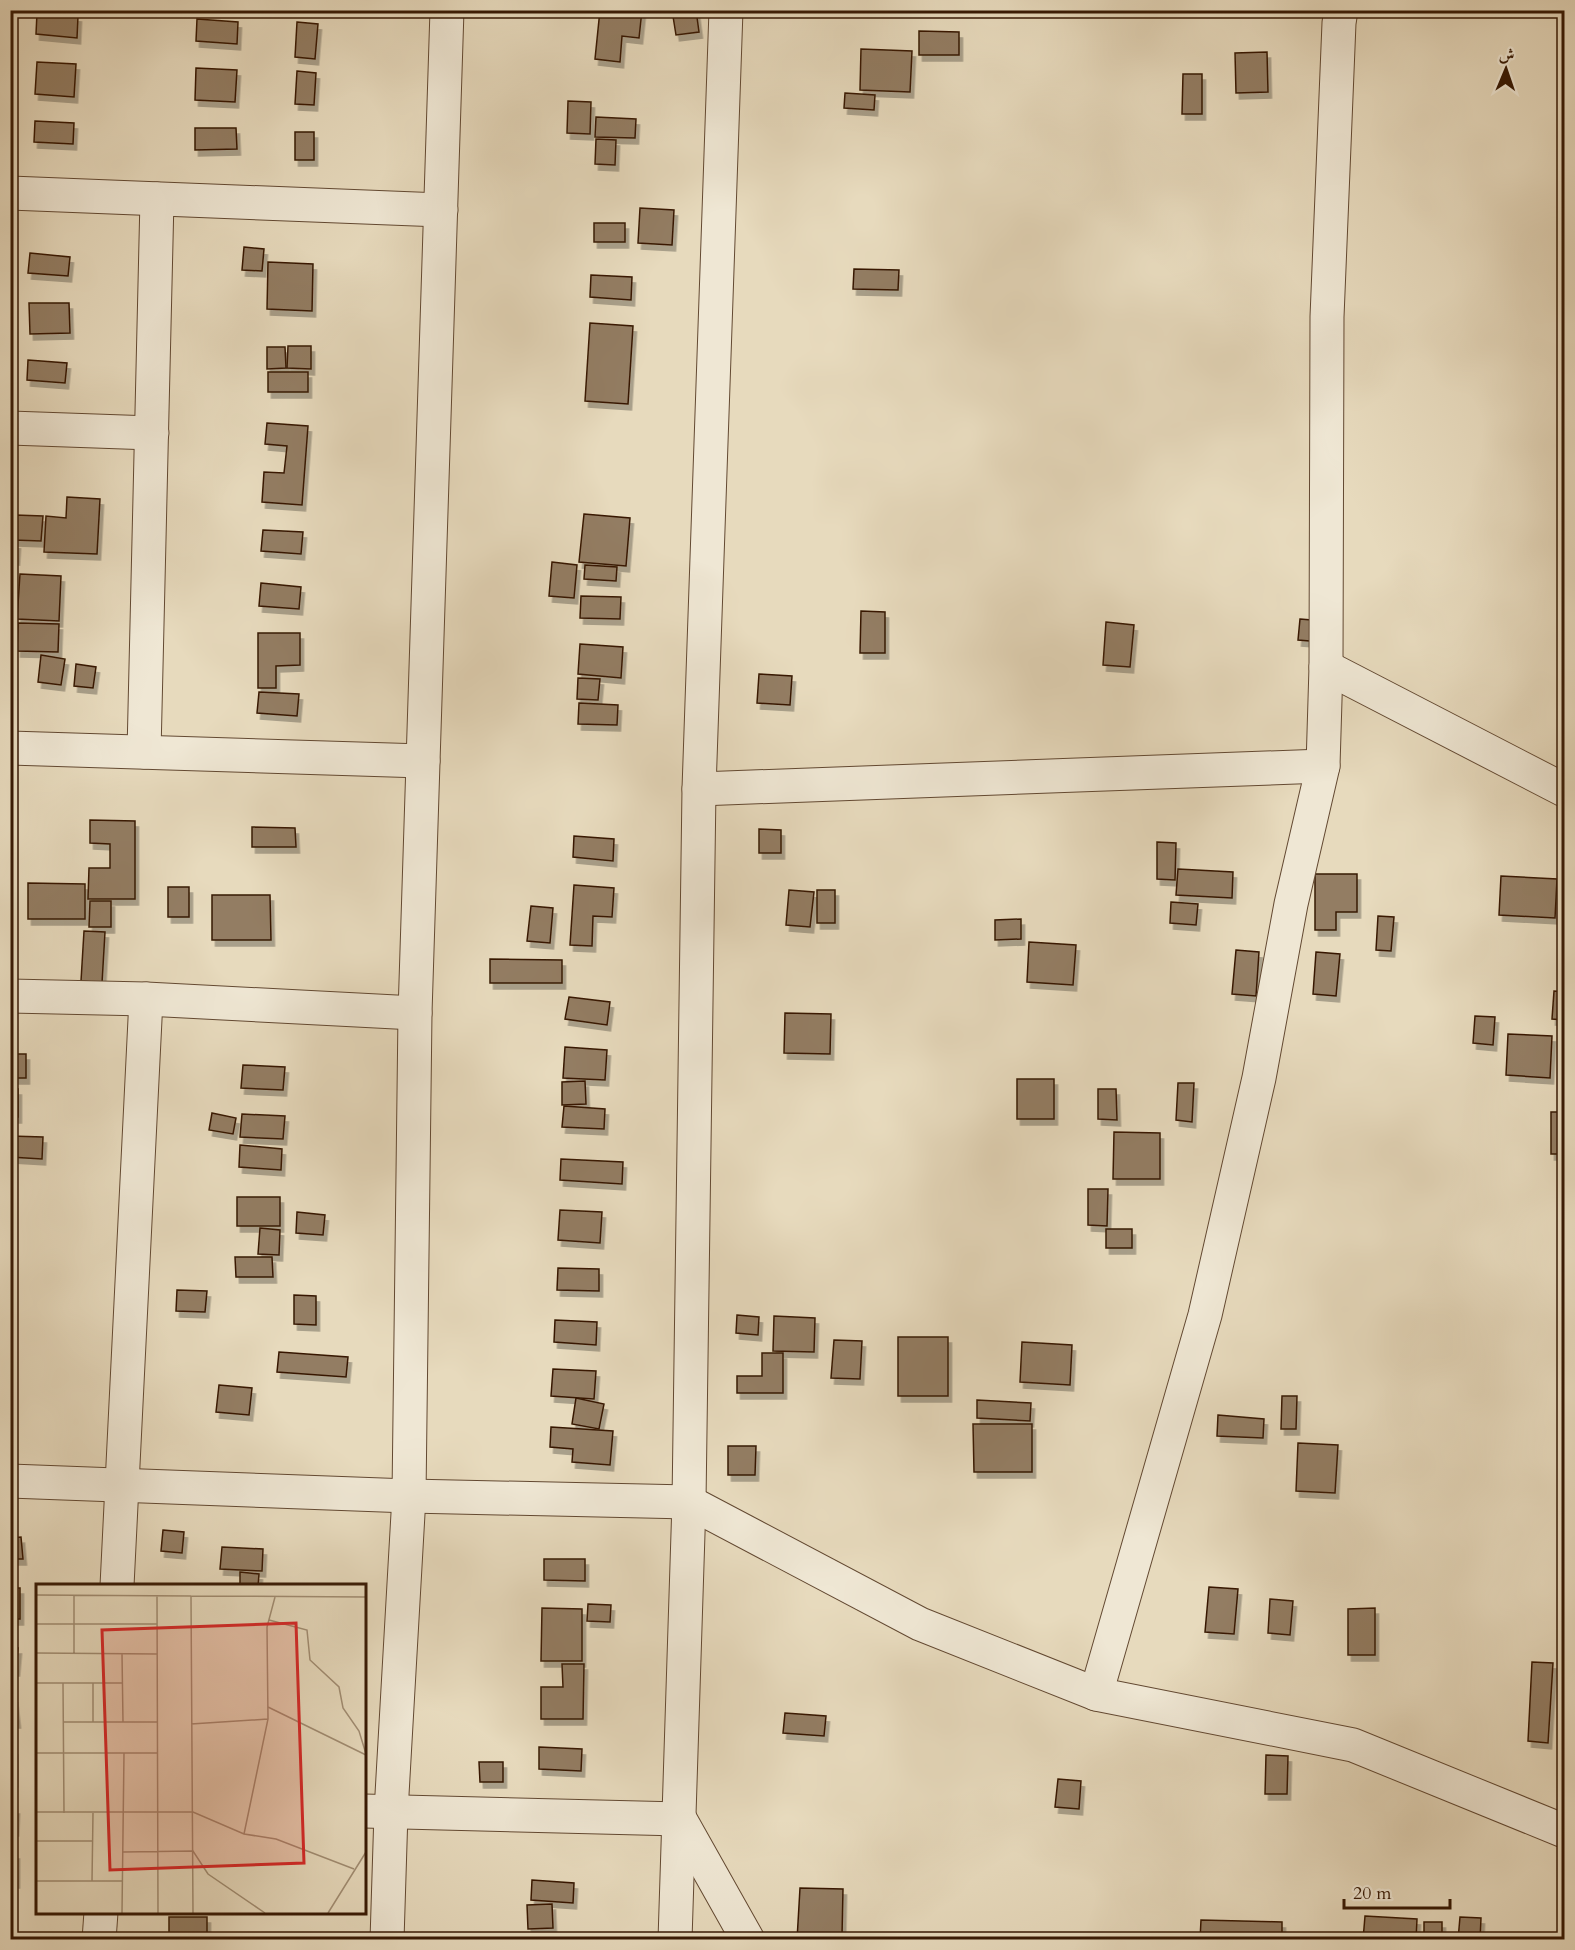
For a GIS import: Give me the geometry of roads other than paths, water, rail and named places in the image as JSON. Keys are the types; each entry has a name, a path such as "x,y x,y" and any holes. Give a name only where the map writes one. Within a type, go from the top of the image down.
{"street":[{"path":"387,1940 378,1812 409,1496 415,1013 447,10"},
{"path":"675,1940 689,1502 699,789 726,10"},
{"path":"1096,1694 1204,1315 1259,1078 1291,904 1323,766 1326,667 1327,317 1341,10"},
{"path":"10,193 441,210"},
{"path":"144,752 157,199"},
{"path":"10,428 152,433"},
{"path":"1326,667 1564,790"},
{"path":"10,748 423,761"},
{"path":"699,789 1323,766"},
{"path":"10,996 146,999 415,1013"},
{"path":"117,1584 146,999"},
{"path":"10,1481 409,1496 689,1502 920,1624 1096,1694 1353,1745 1564,1831"},
{"path":"378,1812 680,1819"},
{"path":"680,1819 748,1940"},
{"path":"99,1940 100,1914"}]}
